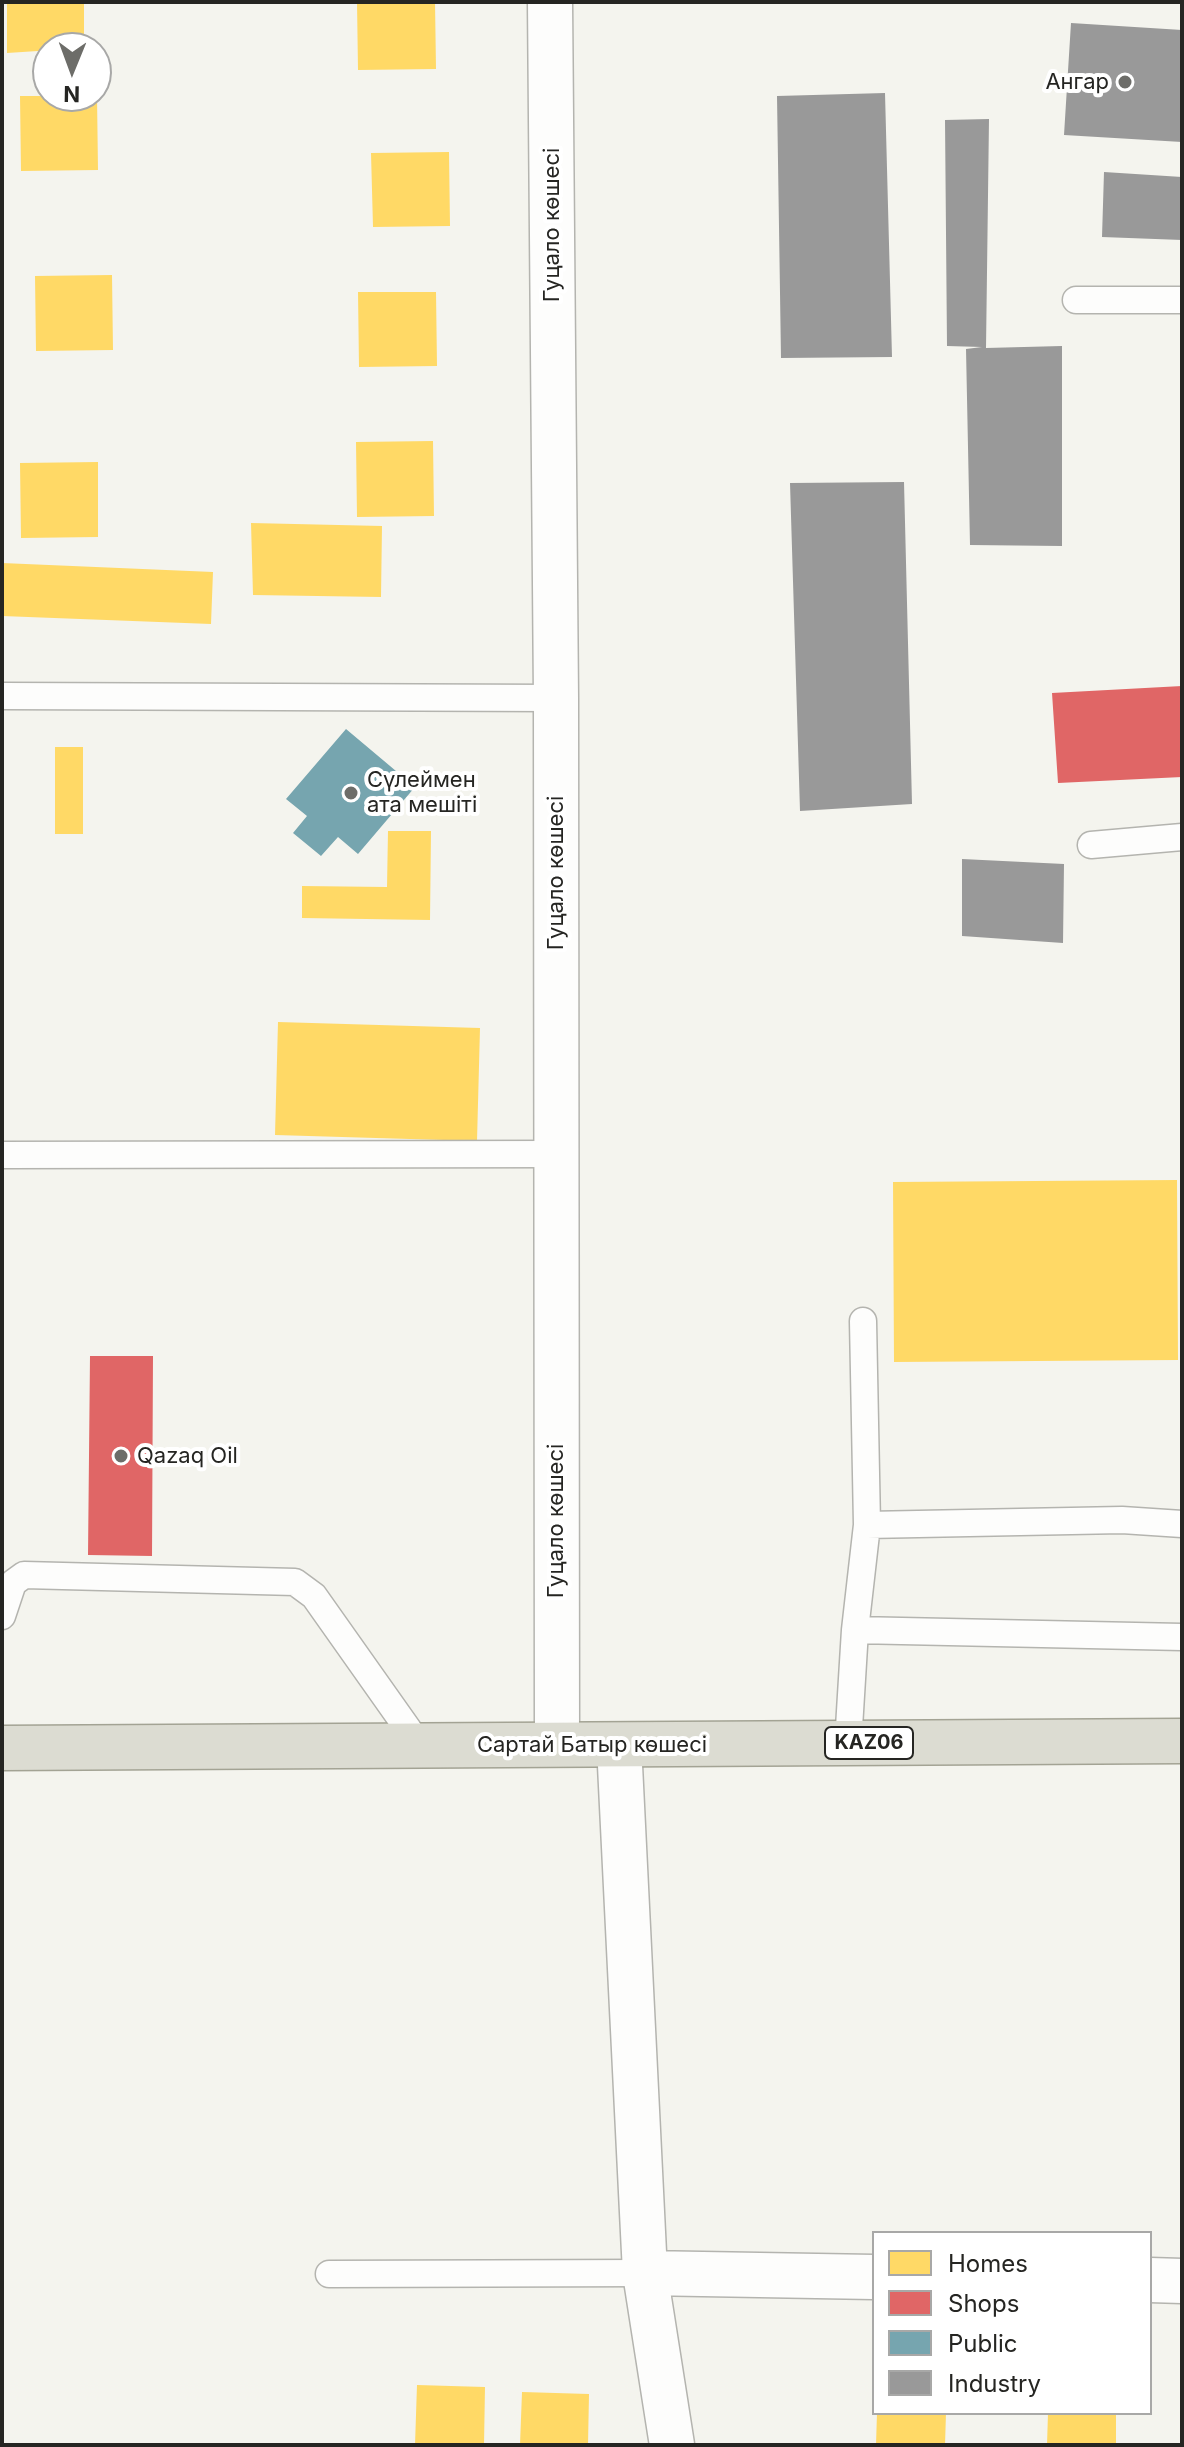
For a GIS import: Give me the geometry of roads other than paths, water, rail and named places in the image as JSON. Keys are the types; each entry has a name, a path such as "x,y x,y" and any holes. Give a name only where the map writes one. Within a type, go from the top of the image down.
{"highway":[{"name":"Сартай Батыр көшесі","path":"2,1748 1182,1741"}],"street":[{"name":"Гуцало көшесі","path":"550,2 556,698 557,1744"},
{"path":"619,1745 645,2273 672,2445"},
{"path":"645,2273 872,2277"},
{"path":"1152,2280 1182,2281"}],"lane":[{"path":"1076,300 1182,300"},
{"path":"2,696 556,698"},
{"path":"1091,845 1182,837"},
{"path":"2,1155 556,1154"},
{"path":"848,1744 855,1630 867,1525 863,1321"},
{"path":"867,1525 1122,1520 1182,1524"},
{"path":"2,1616 13,1583 24,1575 295,1582 314,1596 420,1746"},
{"path":"855,1630 1182,1637"},
{"path":"329,2274 645,2273"}],"place":[{"name":"Ангар","path":"1125,82"},
{"name":"Сүлеймен ата мешіті","path":"351,793"},
{"name":"Qazaq Oil","path":"121,1456"}]}
